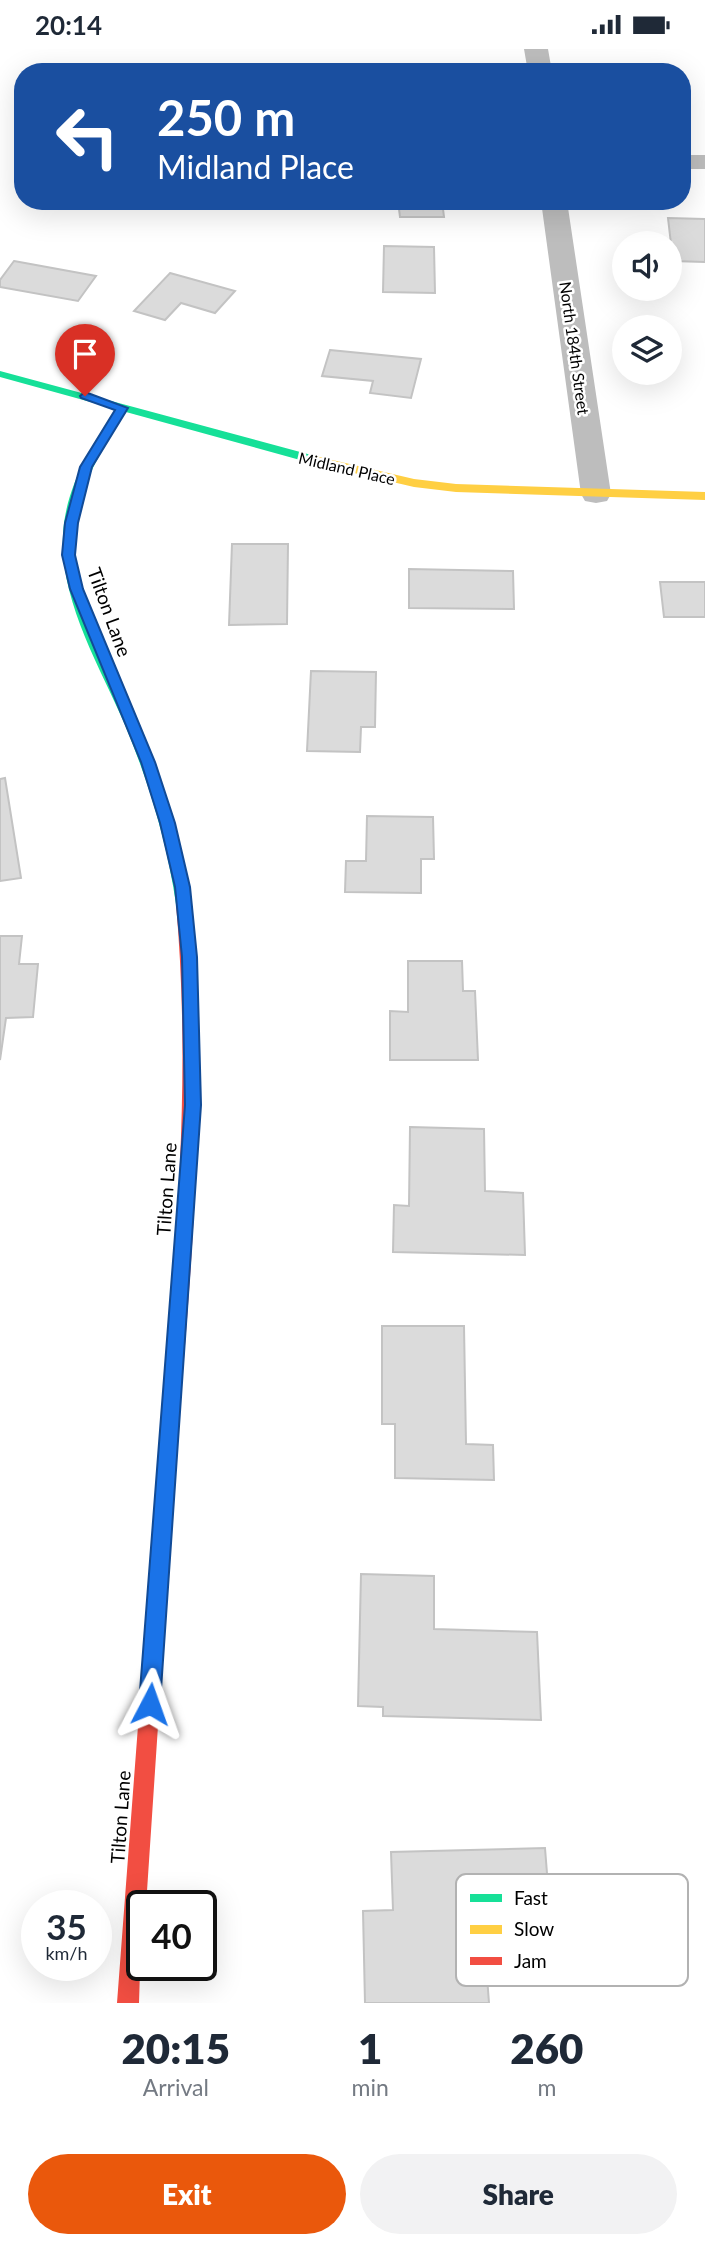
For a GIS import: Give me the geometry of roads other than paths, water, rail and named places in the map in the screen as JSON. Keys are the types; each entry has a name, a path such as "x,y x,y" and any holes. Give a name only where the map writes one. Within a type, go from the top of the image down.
{"street":[{"name":"North 184th Street","path":"555,210 596,494"},
{"name":"Midland Place","path":"0,374 67,390 239,442 414,483 456,488 705,496"},
{"name":"Tilton Lane","path":"122,408 86,467 74,511 69,555 76,589 98,647 148,762 183,887 190,957 193,1105 128,2003"}]}
